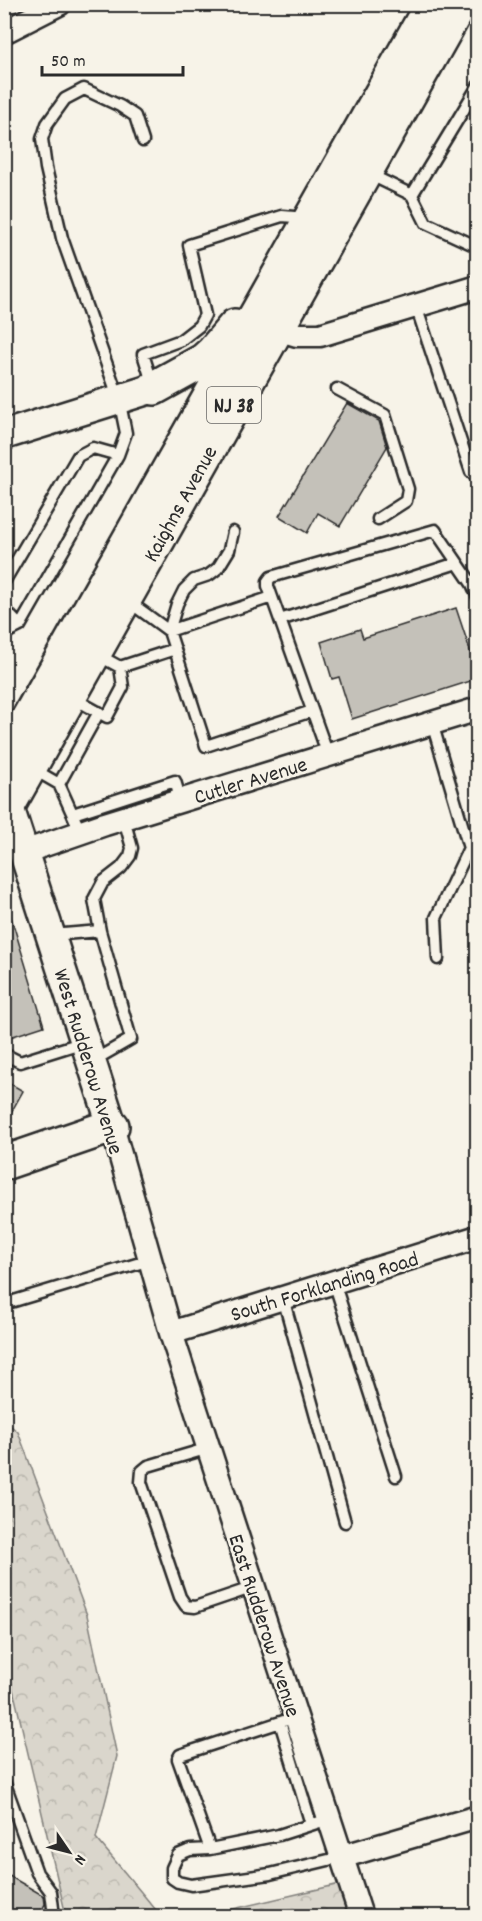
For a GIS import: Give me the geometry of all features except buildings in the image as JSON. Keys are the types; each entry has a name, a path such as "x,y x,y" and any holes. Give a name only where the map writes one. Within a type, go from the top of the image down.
{"highway":[{"name":"Kaighns Avenue","path":"6,803 17,765 290,256 432,4"},
{"name":"Kaighns Avenue","path":"17,765 70,696 107,660 125,599 460,4"},
{"path":"154,387 203,361 213,352 290,256"},
{"path":"9,1158 111,1126"}],"street":[{"path":"4,32 59,4"},
{"path":"277,329 297,335 320,335 477,287"},
{"path":"4,435 154,387"},
{"name":"Cutler Avenue","path":"24,852 77,824 123,819 477,709"},
{"name":"West Rudderow Avenue","path":"6,803 24,852 111,1126 171,1334"},
{"name":"South Forklanding Road","path":"171,1334 477,1237"},
{"name":"East Rudderow Avenue","path":"171,1334 254,1587 288,1719 320,1822 341,1857 361,1917"},
{"path":"341,1857 477,1817"}],"lane":[{"path":"412,195 477,86"},
{"path":"4,634 20,626 118,455 126,433 119,399 62,238 46,168 42,139 47,124 65,99 84,89 120,105 135,116 143,141"},
{"path":"366,172 412,195 426,223 477,247"},
{"path":"154,387 143,354 181,340 199,326 205,315 189,245 282,216 311,219"},
{"path":"416,306 471,472 477,479"},
{"path":"337,389 385,415 408,489 406,501 378,519"},
{"path":"4,582 78,456 93,448 118,455"},
{"path":"328,755 268,586 271,577 435,530 472,584 477,597"},
{"path":"233,532 229,550 218,568 209,575 194,580 184,590 169,631 206,746 312,711"},
{"path":"280,620 457,563"},
{"path":"169,631 272,597"},
{"path":"125,599 169,631"},
{"path":"4,609 20,626"},
{"path":"70,696 107,717 123,687 107,660 175,649"},
{"path":"59,784 99,712"},
{"path":"432,723 469,848 436,918 438,959"},
{"path":"17,765 59,784 77,824 175,781 180,801"},
{"path":"4,1054 20,1062 88,1052 131,1040 100,931 94,899 103,882 121,868 130,856 132,848 123,819"},
{"path":"50,935 100,931"},
{"path":"4,1304 150,1260"},
{"path":"334,1282 396,1476"},
{"path":"283,1298 345,1522"},
{"path":"208,1448 148,1466 142,1471 141,1482 180,1597 186,1606 195,1607 254,1587"},
{"path":"210,1849 178,1759 180,1755 288,1719"},
{"path":"4,1781 37,1873 51,1892 54,1917"},
{"path":"320,1822 279,1835 210,1849 190,1850 177,1855 171,1868 172,1878 191,1886 270,1874 341,1857"}],"green space":[{"path":"5,1421 18,1432 87,1615 117,1756 96,1838 161,1916 66,1916 5,1655"},
{"path":"340,1884 347,1916 203,1916"}]}
